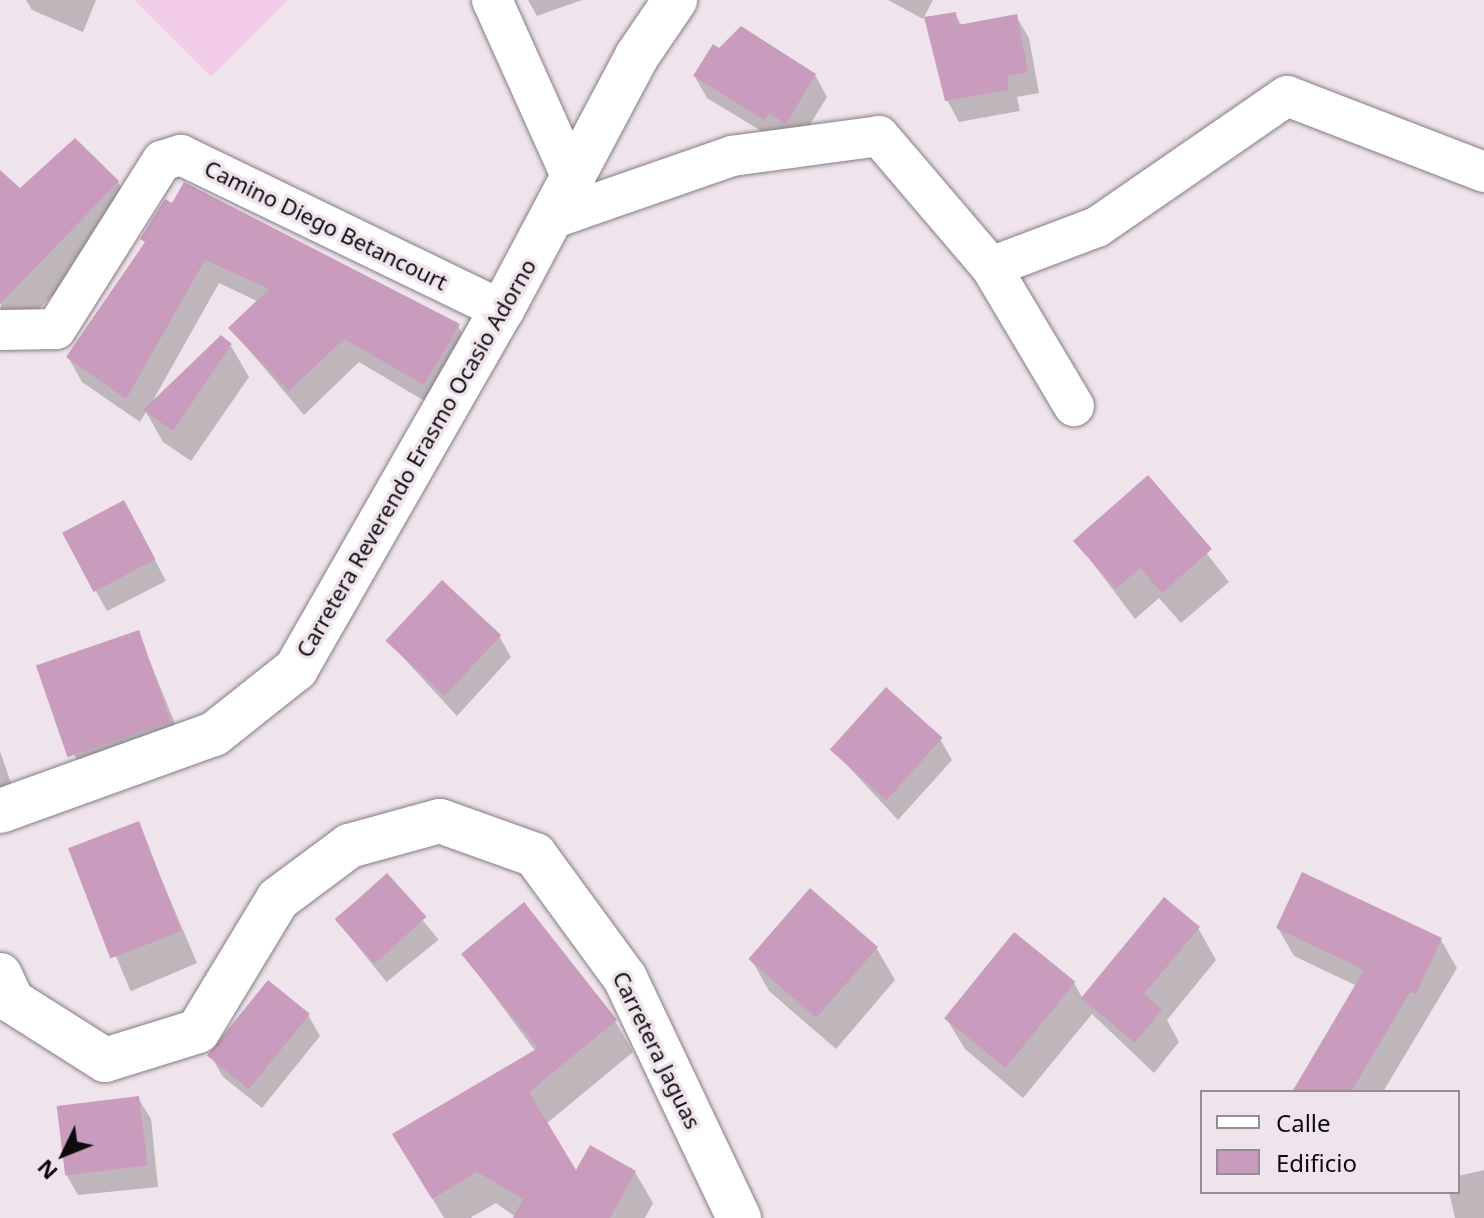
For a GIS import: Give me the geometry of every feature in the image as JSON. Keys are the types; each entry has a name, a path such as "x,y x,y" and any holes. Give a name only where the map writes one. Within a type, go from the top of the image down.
{"street":[{"path":"492,0 572,178"},
{"name":"Carretera Reverendo Erasmo Ocasio Adorno","path":"0,811 214,734 296,669 675,0"},
{"path":"991,267 1097,227 1287,96 1484,172"},
{"path":"551,219 732,156 879,136 991,267 1074,406"},
{"name":"Camino Diego Betancourt","path":"0,330 56,329 162,161 181,155 502,310"},
{"name":"Carretera Jaguas","path":"0,975 12,1001 105,1060 198,1031 278,899 349,846 440,821 535,855 625,978 739,1218"}],"shaded area":[{"path":"134,0 288,0 211,77"}],"building":[{"path":"956,12 958,25 1017,14 1028,72 1007,76 1009,90 945,101 924,17"},
{"path":"741,26 816,74 786,124 769,113 764,120 693,76 713,44 719,48"},
{"path":"75,138 119,181 0,304 0,170 20,188"},
{"path":"184,182 460,324 424,385 344,339 289,391 228,328 269,289 205,260 126,399 66,357 145,242 140,239 165,199 172,203"},
{"path":"221,335 232,344 173,431 143,410"},
{"path":"1148,475 1212,549 1162,593 1140,568 1116,589 1073,541"},
{"path":"124,500 155,559 94,592 62,533"},
{"path":"442,580 501,635 445,696 385,641"},
{"path":"139,630 171,722 68,757 36,665"},
{"path":"886,687 942,738 886,800 830,749"},
{"path":"139,821 181,931 110,958 68,848"},
{"path":"1302,872 1442,938 1416,994 1410,992 1352,1090 1293,1090 1364,970 1276,928"},
{"path":"387,873 426,917 374,964 335,920"},
{"path":"810,888 878,947 816,1018 748,959"},
{"path":"1164,897 1200,927 1144,994 1162,1009 1135,1043 1081,998"},
{"path":"524,902 617,1020 529,1092 576,1170 590,1145 636,1171 610,1218 513,1218 523,1199 477,1172 432,1199 392,1134 538,1048 461,954"},
{"path":"1014,932 1075,982 1006,1068 944,1018"},
{"path":"268,980 310,1014 249,1089 207,1055"},
{"path":"139,1096 148,1165 65,1176 57,1106"}]}
